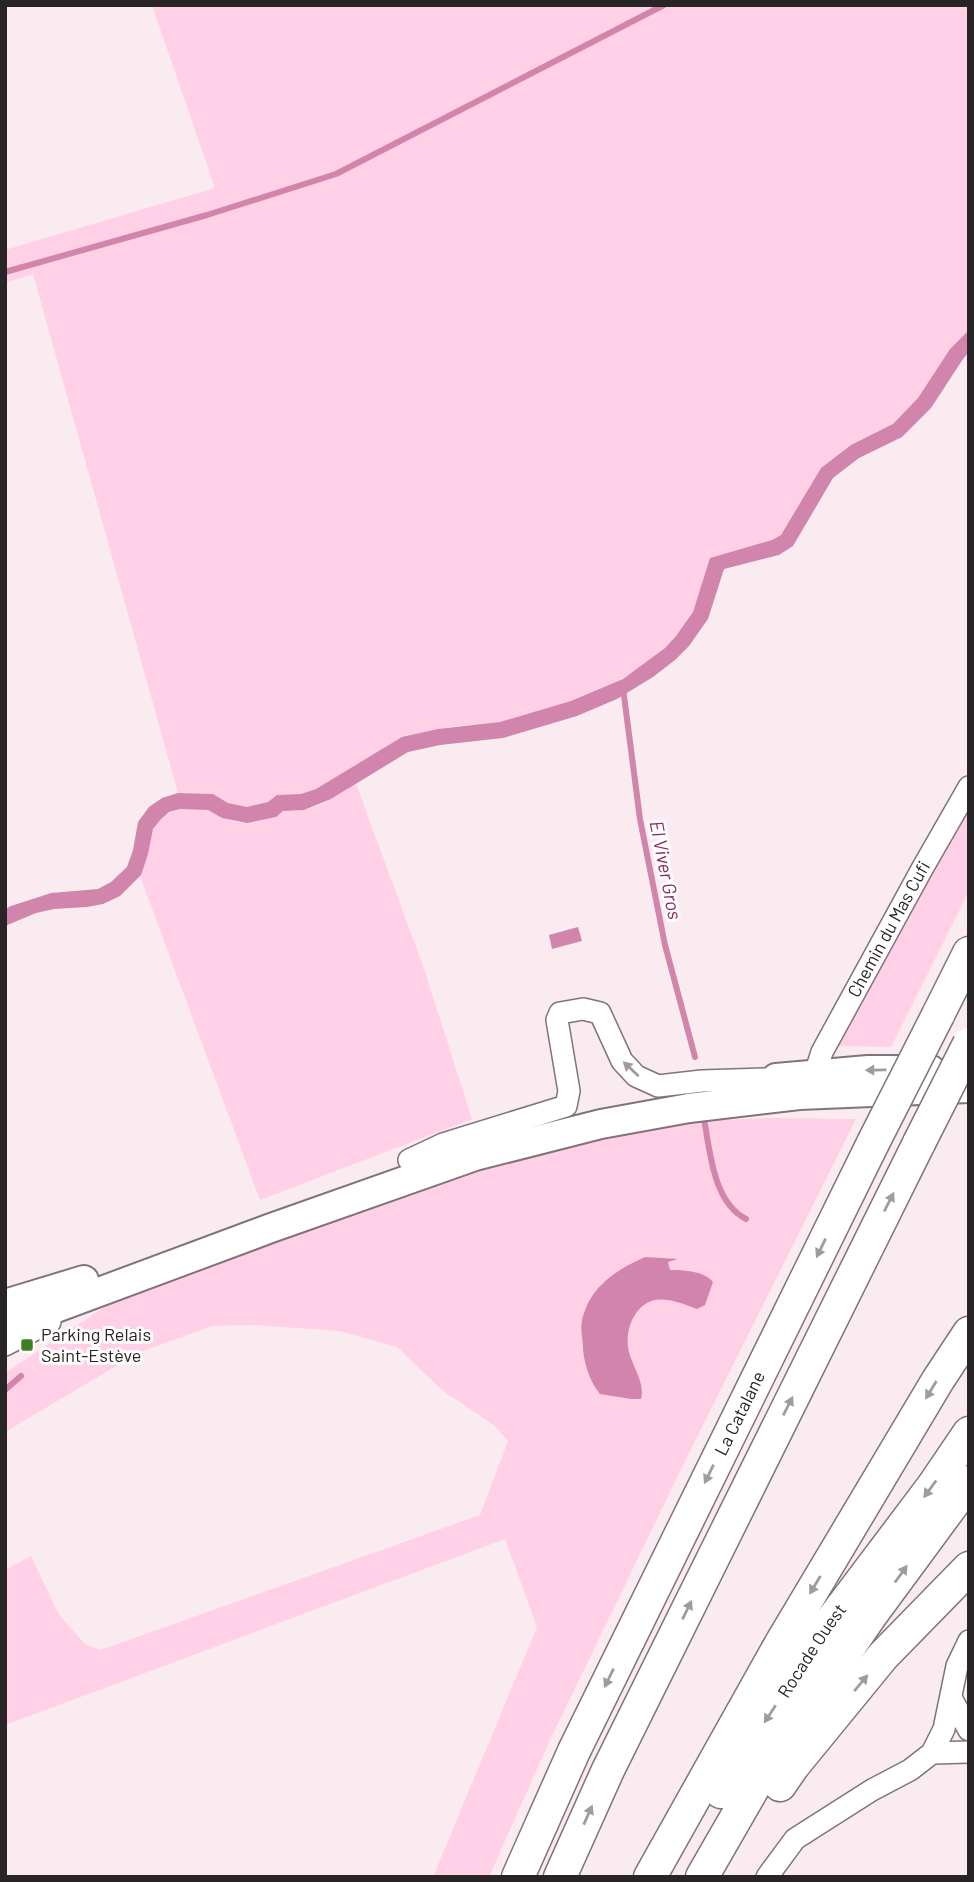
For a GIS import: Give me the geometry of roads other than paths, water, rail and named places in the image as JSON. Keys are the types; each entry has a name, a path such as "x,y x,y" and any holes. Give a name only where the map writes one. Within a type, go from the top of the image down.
{"highway":[{"name":"La Catalane","path":"518,1877 574,1751 969,953"},
{"path":"560,1877 608,1770 969,1044"},
{"path":"650,1877 780,1644 937,1380 969,1333"},
{"name":"Rocade Ouest","path":"669,1877 747,1749 826,1628 933,1486 969,1433"},
{"name":"Rocade Ouest","path":"702,1877 756,1783 871,1615 969,1482"},
{"path":"720,1877 793,1766 883,1656 969,1568"}],"main road":[{"path":"5,1304 157,1257 409,1160 571,1115 767,1079 868,1070 969,1070"},
{"path":"5,1327 475,1156 601,1124 689,1108 799,1095 969,1088"}],"street":[{"name":"Chemin du Mas Cufi","path":"815,1074 822,1052 969,787"},
{"path":"409,1160 443,1144 566,1107 569,1091 557,1020 560,1013 583,1009 600,1013 622,1061 636,1076 658,1086 702,1081 767,1079"},
{"path":"5,1345 138,1279"},
{"path":"5,1296 37,1294"},
{"path":"767,1877 795,1839 872,1790 910,1770 932,1753 944,1729 957,1666 969,1641"},
{"path":"951,1698 969,1730"},
{"path":"932,1753 969,1752"}],"waterway":[{"path":"5,272 207,215 336,174 664,5"},
{"name":"El Viver Gros","path":"623,688 640,819 665,945 695,1057"},
{"name":"El Viver Gros","path":"704,1119 711,1160 720,1188 726,1201 746,1219"},
{"path":"5,1390 21,1376"}],"place":[{"name":"Parking Relais Saint-Estève","path":"27,1345"}]}
